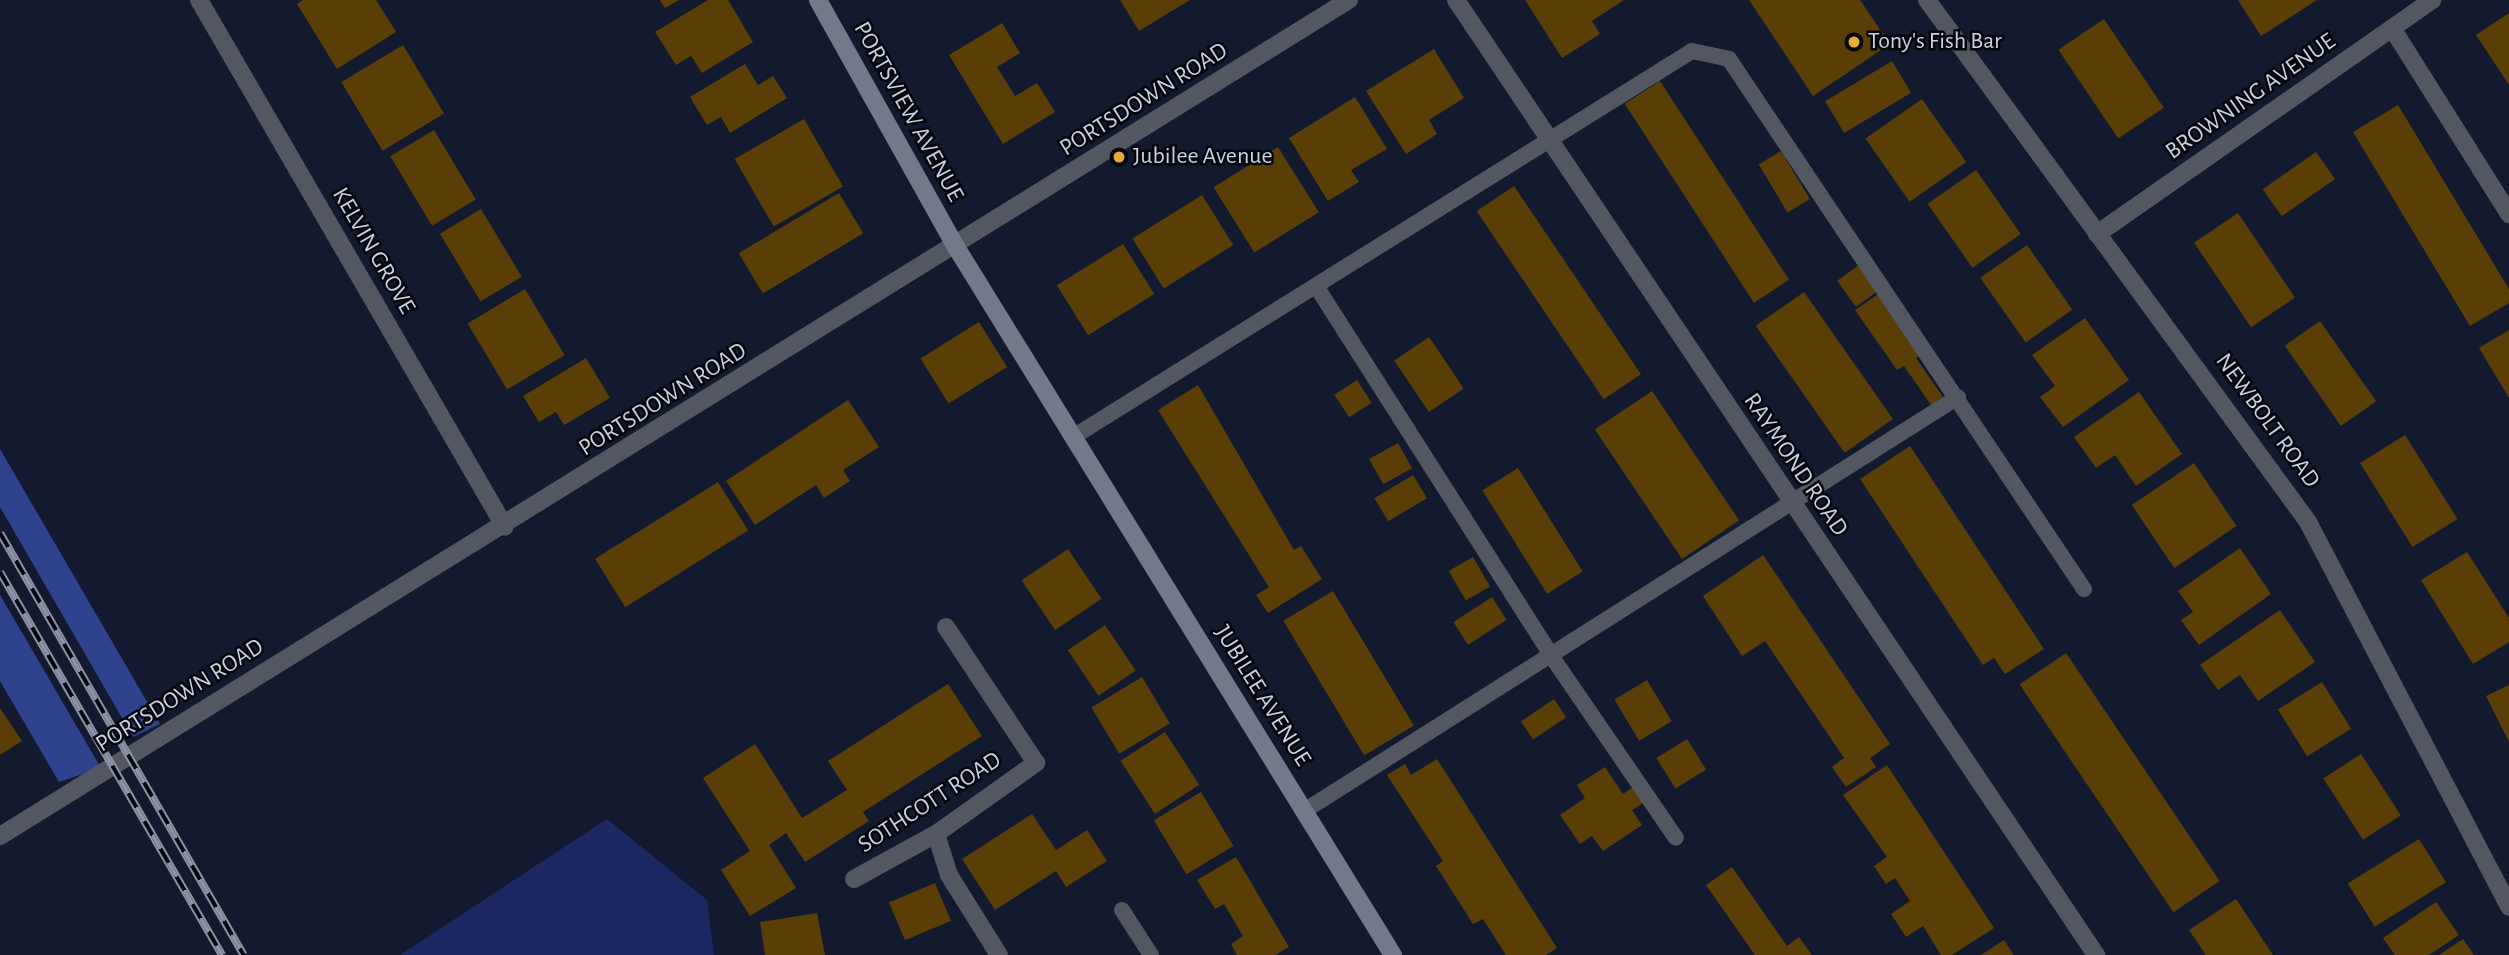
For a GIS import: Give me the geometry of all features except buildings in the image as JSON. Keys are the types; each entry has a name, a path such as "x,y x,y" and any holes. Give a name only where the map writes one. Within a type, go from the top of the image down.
{"street":[{"name":"KELVIN GROVE","path":"199,0 505,527"},
{"name":"PORTSVIEW AVENUE","path":"818,0 956,247"},
{"name":"PORTSDOWN ROAD","path":"0,836 505,527 1349,0"},
{"name":"RAYMOND ROAD","path":"1456,0 1791,505 2096,955"},
{"name":"NEWBOLT ROAD","path":"1927,0 2308,522 2509,907"},
{"name":"BROWNING AVENUE","path":"2097,234 2433,0"},
{"path":"2392,28 2509,214"},
{"name":"JUBILEE AVENUE","path":"956,247 1393,955"},
{"name":"SOTHCOTT ROAD","path":"854,879 936,834 1036,763 946,627"},
{"path":"936,834 949,875 999,955"}],"lane":[{"path":"1073,437 1318,289 1546,136 1692,51 1729,59 1958,397 2084,589"},
{"path":"1318,289 1552,657 1676,838"},
{"path":"1304,811 1552,657 1958,397"},
{"path":"1122,910 1152,955"}],"shaded area":[{"path":"0,449 160,724 133,737 0,507"},
{"path":"0,595 101,768 59,782 0,681"},
{"path":"607,819 707,900 714,955 400,955"}],"railway":[{"path":"0,533 244,955"},
{"path":"0,572 222,955"}],"place":[{"name":"Tony's Fish Bar","path":"1854,42"},
{"name":"Jubilee Avenue","path":"1119,157"}]}
